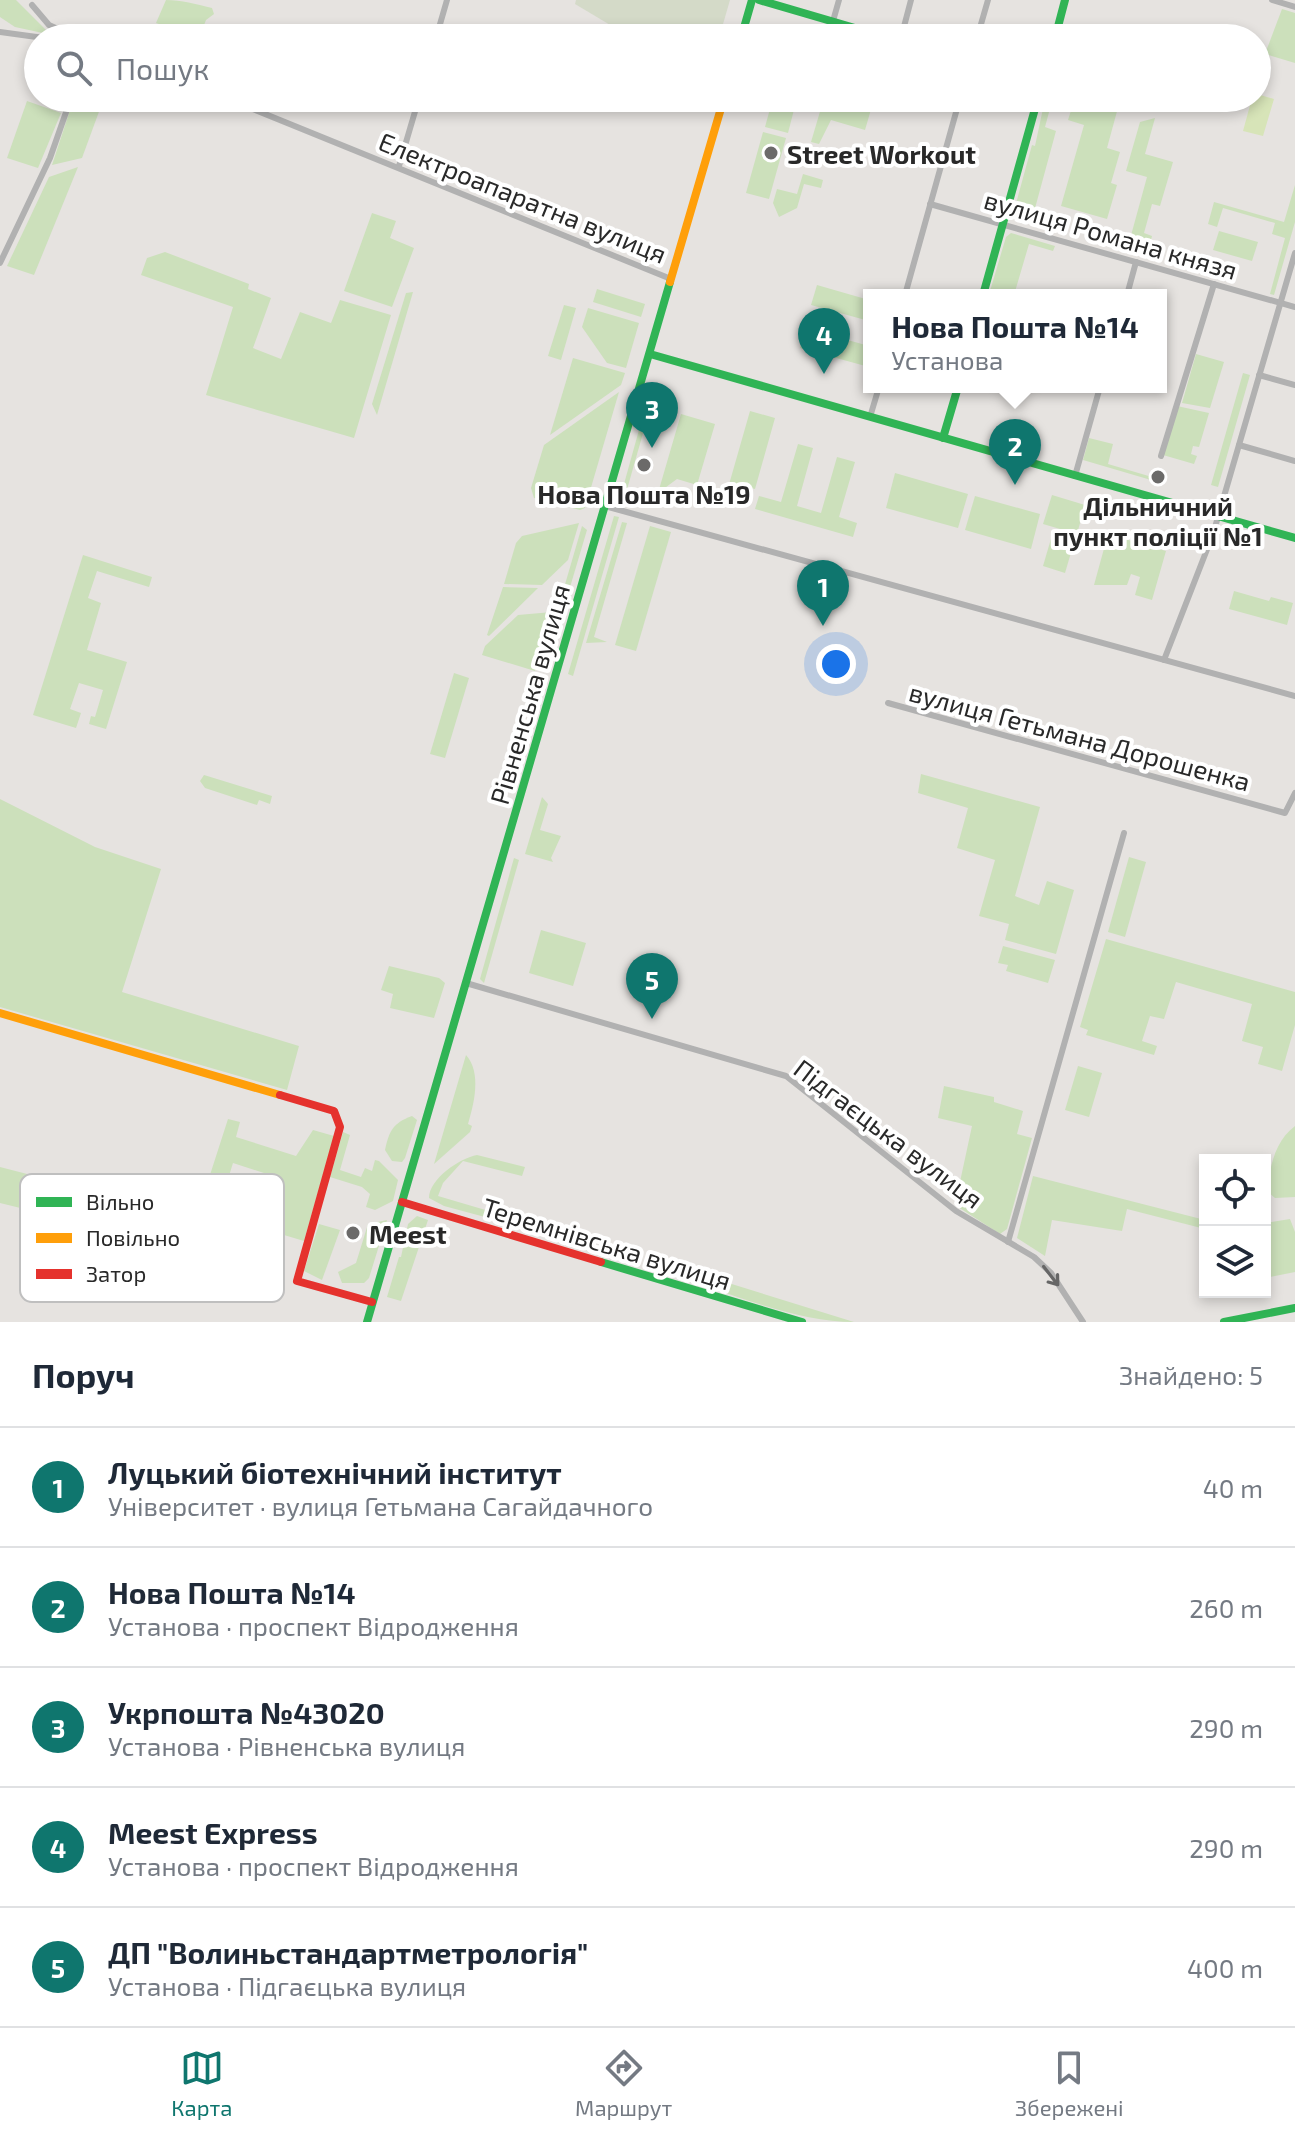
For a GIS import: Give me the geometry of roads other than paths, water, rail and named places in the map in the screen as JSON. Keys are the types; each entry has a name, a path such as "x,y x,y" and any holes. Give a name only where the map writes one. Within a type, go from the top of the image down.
{"main road":[{"path":"745,24 752,0"},
{"path":"759,0 843,24"},
{"path":"1059,24 1065,0"},
{"name":"Рівненська вулиця","path":"367,1322 720,112"},
{"path":"985,289 1034,112"},
{"path":"650,354 1295,538"},
{"path":"943,438 956,393"},
{"path":"0,1013 334,1111 340,1127 297,1281 372,1302"},
{"name":"Теремнівська вулиця","path":"402,1202 802,1322"},
{"path":"1224,1322 1295,1308"}],"street":[{"path":"440,24 447,0"},
{"path":"833,21 839,0"},
{"path":"905,24 911,0"},
{"path":"981,24 988,0"},
{"path":"1272,0 1295,7"},
{"path":"32,5 48,24"},
{"path":"0,32 24,35"},
{"path":"0,263 50,158 66,112"},
{"name":"Електроапаратна вулиця","path":"262,112 671,279"},
{"path":"399,166 415,112"},
{"path":"907,289 956,112"},
{"name":"вулиця Романа князя","path":"930,204 1295,307"},
{"path":"1164,660 1218,516 1295,253"},
{"path":"1129,289 1136,262"},
{"path":"1161,456 1214,284"},
{"path":"1259,375 1295,385"},
{"path":"870,417 877,393"},
{"path":"1075,476 1098,393"},
{"path":"1239,445 1295,461"},
{"path":"605,506 1295,696"},
{"name":"вулиця Гетьмана Дорошенка","path":"888,703 1285,813 1295,793"},
{"name":"Підгаєцька вулиця","path":"1008,1242 1124,833"},
{"name":"Підгаєцька вулиця","path":"466,983 786,1076 956,1211 1034,1257 1051,1273 1083,1322"},
{"path":"1276,1312 1277,1322"}],"place":[{"name":"Street Workout","path":"771,153"},
{"name":"Meest Express","path":"824,374"},
{"name":"Укрпошта №43020","path":"652,448"},
{"name":"Нова Пошта №19","path":"644,465"},
{"name":"Дільничний пункт поліції №1","path":"1158,477"},
{"name":"Нова Пошта №14","path":"1015,485"},
{"name":"Луцький біотехнічний інститут","path":"823,626"},
{"name":"ДП \"Волиньстандартметрологія\"","path":"652,1019"},
{"name":"Meest","path":"353,1233"}]}
